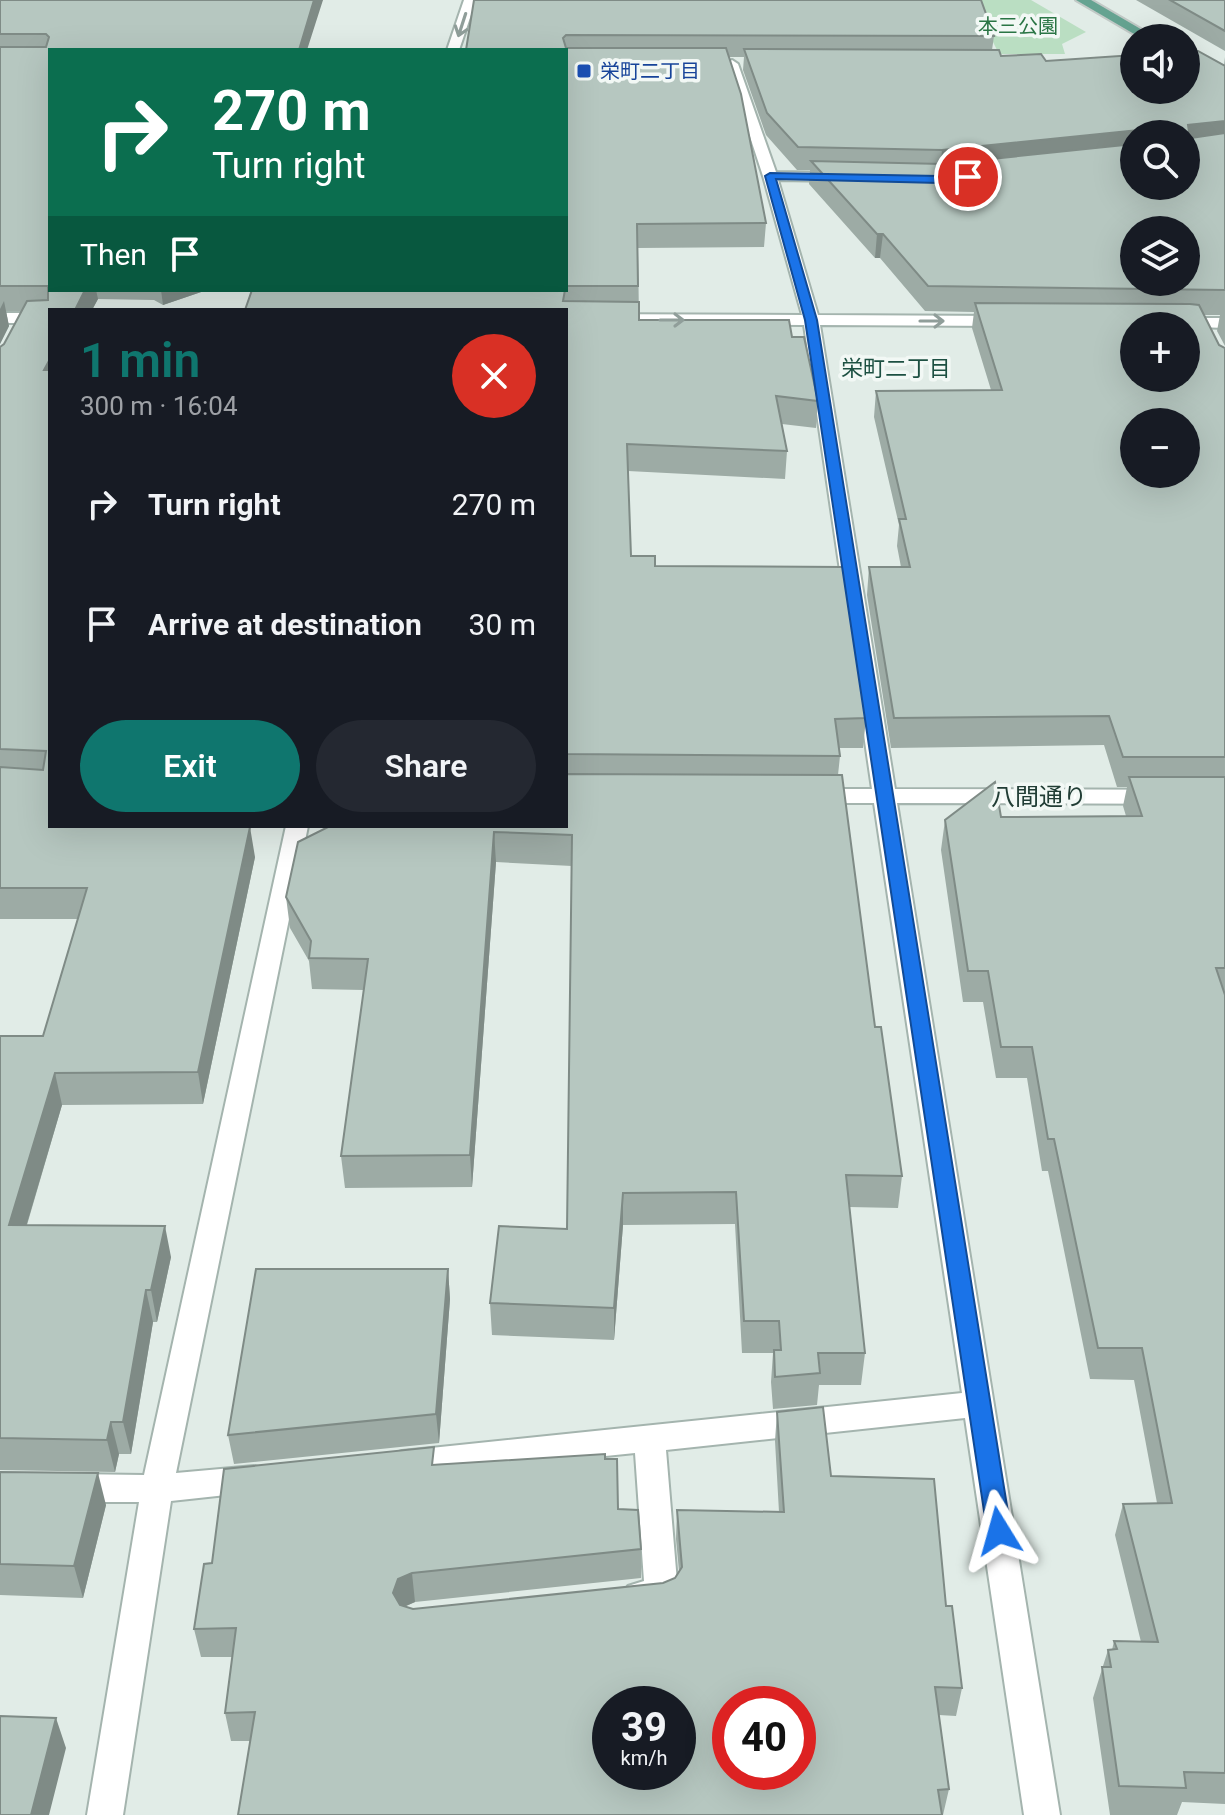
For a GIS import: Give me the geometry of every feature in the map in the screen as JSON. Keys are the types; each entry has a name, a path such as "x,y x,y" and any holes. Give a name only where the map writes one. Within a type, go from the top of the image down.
{"main road":[{"path":"1082,0 1125,24"}],"street":[{"path":"454,48 470,0"},
{"path":"732,64 770,176 811,320 887,796 1042,1815"},
{"path":"770,176 863,178"},
{"path":"0,318 21,324 48,318"},
{"path":"568,319 1015,321"},
{"path":"1214,346 1202,323 1225,323"},
{"name":"八間通り","path":"795,796 1225,797"},
{"path":"105,1815 157,1489 297,828"},
{"path":"379,1466 980,1404"},
{"path":"615,1599 661,1594 650,1438"},
{"path":"47,1488 157,1489 284,1476"}],"green space":[{"name":"本三公園","path":"891,0 1031,0 1086,32 1062,44 1065,54 999,54 986,28"}],"building":[{"path":"0,0 314,0 300,48 48,48 48,286 0,286 0,47 46,47 49,37 46,34 0,34"},
{"path":"474,0 981,0 994,36 566,35 563,38 566,48 466,48"},
{"path":"1170,0 1225,0 1225,31"},
{"path":"568,48 726,48 741,94 766,223 637,224 638,286 568,286"},
{"path":"744,49 999,50 1001,56 1041,54 1046,61 1120,56 1120,104 1200,104 1200,52 1225,66 1225,121 1200,124 1200,120 1120,120 1120,132 942,150 798,147 767,113"},
{"path":"1225,133 1225,290 1200,290 1200,216 1120,216 1120,289 928,286 883,234 877,234 811,161 943,164 1120,145 1120,200 1200,200 1200,137"},
{"path":"48,292 84,292 76,308 48,308 48,363 44,370 48,370 48,828 250,828 198,1072 55,1073 9,1225 165,1226 151,1290 146,1290 123,1422 111,1422 107,1440 0,1438 0,1036 43,1036 87,888 0,888 0,767 43,770 46,751 0,749 0,347 27,301 48,300"},
{"path":"251,292 565,292 563,301 639,302 639,320 789,320 792,337 804,337 818,401 776,396 787,451 627,444 631,556 655,556 655,566 843,567 866,718 835,719 840,756 568,754 568,308 246,308"},
{"path":"975,303 1199,305 1219,345 1225,348 1225,757 1123,757 1109,716 894,718 869,567 910,567 899,519 906,519 876,391 1002,390"},
{"path":"568,774 842,775 875,1027 881,1027 902,1176 846,1175 865,1353 818,1353 820,1373 775,1377 774,1350 781,1350 779,1321 744,1321 736,1192 623,1193 614,1308 490,1303 499,1226 567,1229 572,835 494,832 470,1155 341,1156 368,959 309,958 311,941 286,897 298,842 326,828 568,828"},
{"path":"1129,777 1225,777 1225,968 1216,968 1225,995 1225,1773 1184,1772 1186,1788 1119,1786 1102,1667 1111,1667 1108,1650 1117,1649 1114,1641 1158,1642 1123,1504 1172,1503 1142,1348 1098,1348 1054,1139 1048,1139 1032,1047 1001,1047 988,971 968,971 945,820 995,782 1001,817 1142,816"},
{"path":"256,1269 448,1269 436,1414 228,1435"},
{"path":"823,1407 831,1476 934,1479 946,1606 952,1606 962,1688 935,1687 949,1789 938,1790 942,1815 238,1815 255,1712 225,1713 236,1628 194,1629 204,1564 212,1563 224,1469 434,1447 432,1465 605,1454 605,1459 617,1459 618,1509 638,1510 641,1549 412,1573 398,1579 393,1593 400,1605 413,1609 663,1583 675,1578 682,1567 677,1510 784,1512 777,1412"},
{"path":"0,1472 98,1473 74,1566 0,1564"},
{"path":"0,1716 56,1718 31,1815 0,1815"}],"place":[{"name":"栄町二丁目","path":"584,71"}],"district":[{"name":"栄町二丁目","path":"896,368"}],"route":[{"path":"968,177 940,180 770,176 811,320 999,1531"}]}
